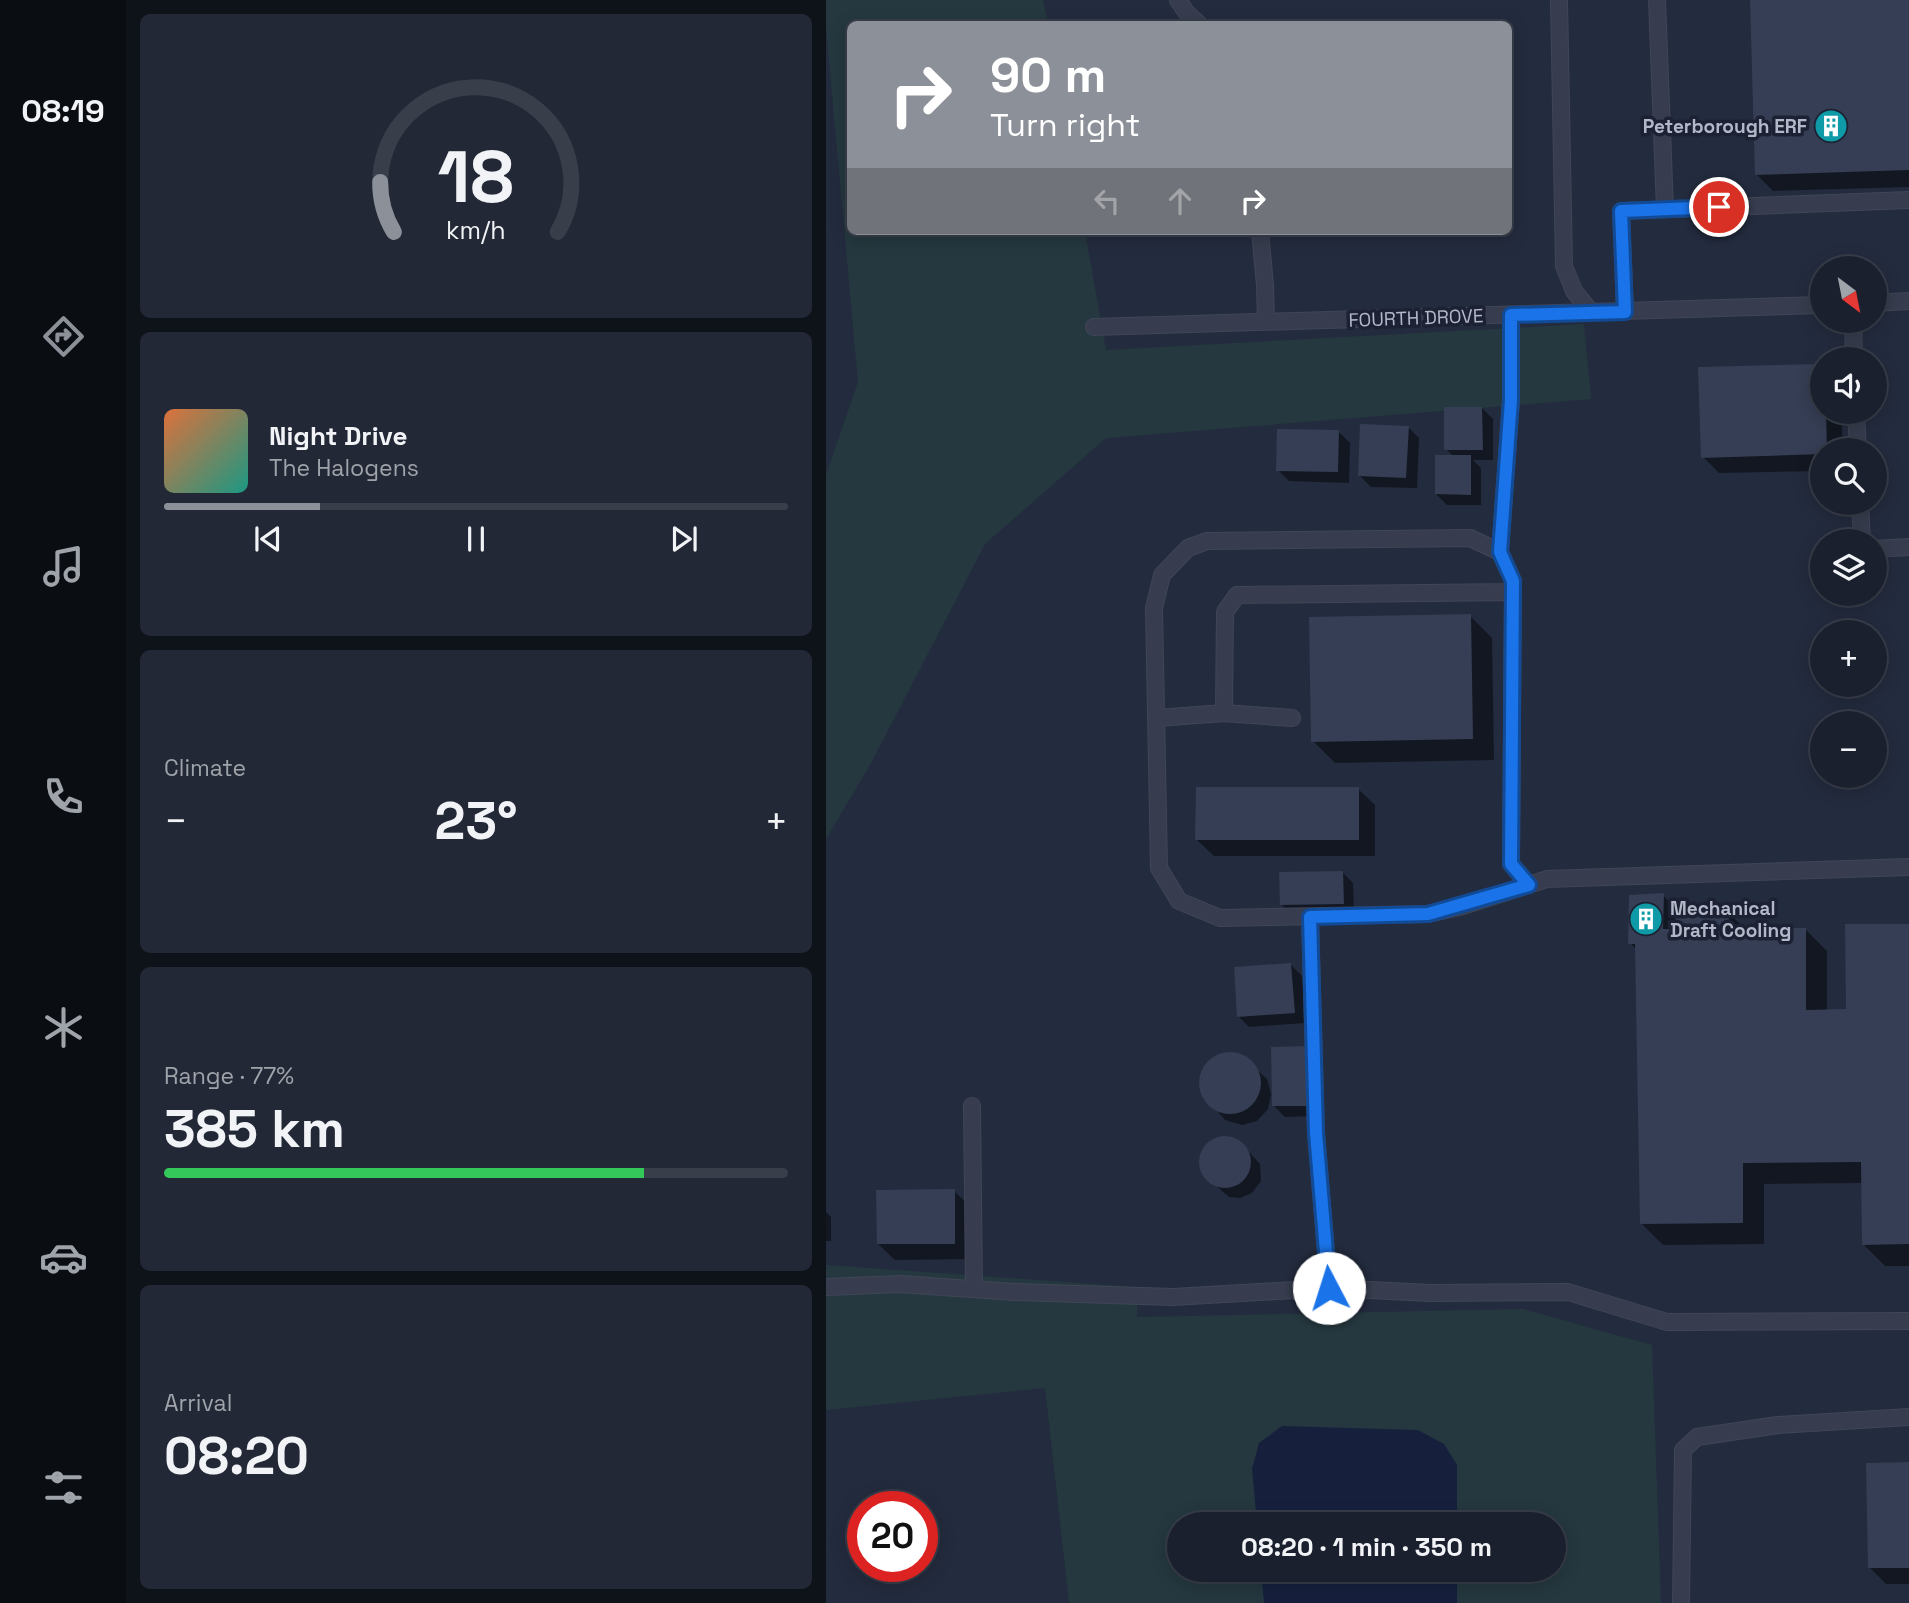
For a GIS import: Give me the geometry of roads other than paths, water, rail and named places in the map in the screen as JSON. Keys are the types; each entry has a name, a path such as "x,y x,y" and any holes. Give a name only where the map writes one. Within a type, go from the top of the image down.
{"lane":[{"path":"1178,0 1196,21"},
{"path":"1559,0 1564,266 1574,291 1591,313"},
{"path":"1657,0 1665,209"},
{"path":"1625,312 1621,211 1909,200"},
{"path":"1259,235 1266,322"},
{"path":"1887,303 1909,302"},
{"name":"FOURTH DROVE","path":"1094,327 1810,305"},
{"path":"1511,315 1511,400 1500,552 1513,581 1511,864 1529,885"},
{"path":"1500,552 1470,538 1207,541 1188,548 1162,575 1154,608 1159,868 1179,901 1220,918 1428,914 1547,880 1909,867"},
{"path":"1887,549 1909,547"},
{"path":"1224,713 1226,612 1237,595 1513,592"},
{"path":"1157,718 1224,713 1292,718"},
{"path":"1310,917 1316,1133 1329,1288"},
{"path":"972,1106 974,1289"},
{"path":"826,1287 900,1284 1173,1297 1329,1288 1430,1293 1568,1292 1667,1322 1909,1321"},
{"path":"1681,1603 1683,1450 1697,1437 1778,1425 1909,1418"}],"water":[{"path":"1282,1426 1418,1430 1444,1444 1457,1465 1457,1512 1256,1512 1252,1469 1259,1443"},
{"path":"1262,1582 1457,1582 1457,1603 1264,1603"}],"place":[{"name":"Peterborough ERF","path":"1831,126"},
{"name":"Mechanical Draft Cooling","path":"1646,919"}]}
